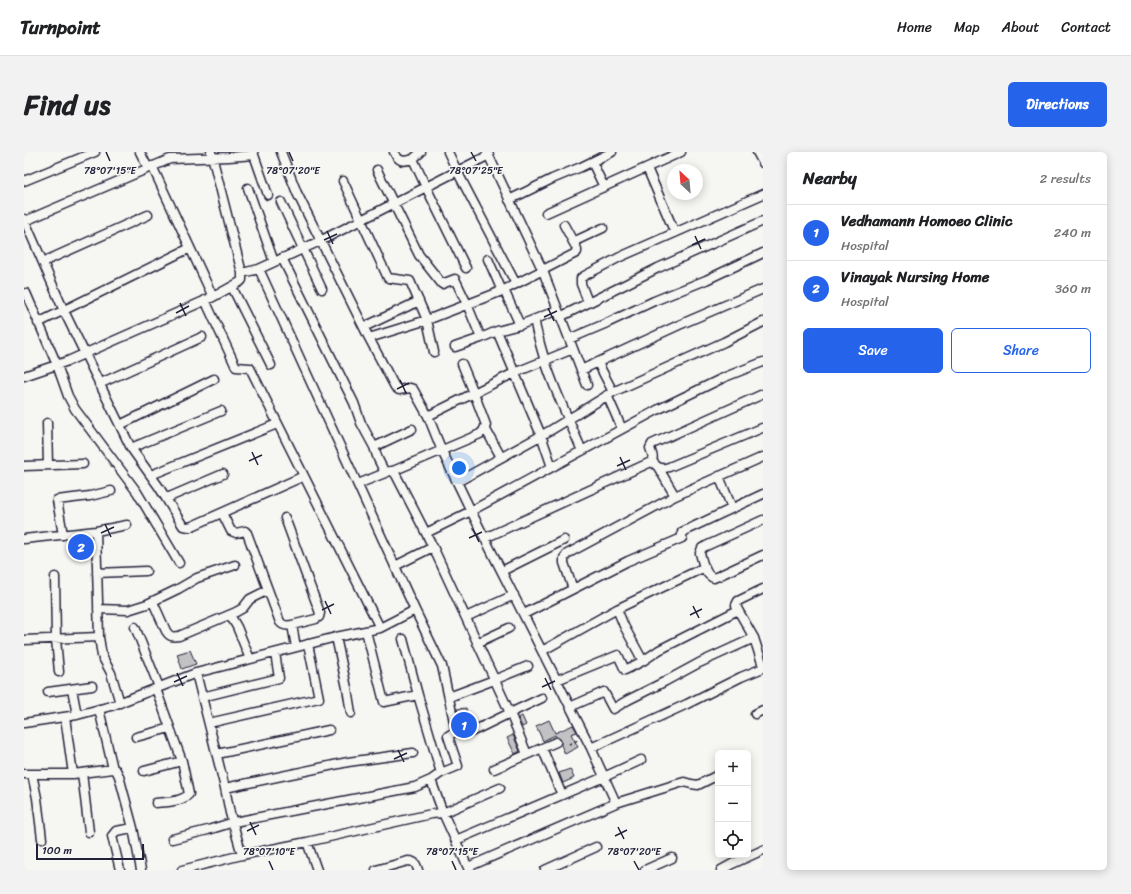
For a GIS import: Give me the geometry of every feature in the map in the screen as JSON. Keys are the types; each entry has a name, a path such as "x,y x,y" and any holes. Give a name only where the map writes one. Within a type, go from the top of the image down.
{"street":[{"path":"24,181 95,152"},
{"path":"140,152 150,167 190,248 236,367 250,368 380,628"},
{"path":"281,152 297,193 320,241 395,387 399,390 410,388 413,389 428,416 442,451 471,511 591,748 616,803"},
{"path":"394,152 397,158 401,161 413,159 421,152"},
{"path":"448,152 516,284"},
{"path":"509,200 552,178 581,167 612,152"},
{"path":"546,213 681,152"},
{"path":"757,152 763,163"},
{"path":"268,195 254,153 169,155 150,167 24,220 64,311 131,448 167,498 183,526 190,527 304,476"},
{"path":"242,273 259,269 320,241 457,171 488,153 543,271 587,385"},
{"path":"24,376 84,353 209,298 232,287 242,280 242,273 211,155"},
{"path":"413,159 466,268"},
{"path":"592,162 604,187"},
{"path":"647,168 675,233"},
{"path":"377,170 419,255 442,284 455,279 481,338"},
{"path":"343,181 388,278 410,281 427,320 434,352"},
{"path":"248,188 274,262"},
{"path":"588,302 580,281 584,276 620,257 763,194"},
{"path":"281,202 322,289"},
{"path":"43,262 148,215"},
{"path":"456,347 498,331 559,313 604,296 658,268 763,221"},
{"path":"369,338 427,320 503,290 576,253 577,250 564,225"},
{"path":"573,242 603,228"},
{"path":"38,323 190,248"},
{"path":"569,339 654,301 706,280 763,253"},
{"path":"282,258 354,403 361,423 374,447 378,459 389,472 396,474 433,547 510,713 527,754"},
{"path":"488,259 520,325"},
{"path":"172,839 234,822 417,786 458,766 448,736 456,731 442,666 259,269"},
{"path":"232,287 271,365"},
{"path":"581,370 679,325 763,289"},
{"path":"26,293 57,364 68,396 75,409 137,492 179,563"},
{"path":"364,327 419,301"},
{"path":"535,320 535,330 557,394 582,451"},
{"path":"457,482 610,394 717,345 763,322"},
{"path":"498,331 514,373 541,435 552,467"},
{"path":"99,384 202,338"},
{"path":"428,416 514,373 573,349"},
{"path":"598,362 622,429"},
{"path":"426,533 471,511 658,409 725,377 763,362"},
{"path":"462,364 486,425 485,428 502,457"},
{"path":"120,425 214,379"},
{"path":"675,496 658,467 652,461 653,457 650,448 651,445 763,394"},
{"path":"131,448 221,411"},
{"path":"47,423 48,465"},
{"path":"151,475 278,424"},
{"path":"358,484 442,451 480,434 485,428"},
{"path":"658,467 669,468 762,428"},
{"path":"374,447 412,429"},
{"path":"573,589 564,563 564,558 567,554 675,496 763,457"},
{"path":"485,538 652,461"},
{"path":"24,466 83,464"},
{"path":"167,498 223,474"},
{"path":"719,476 732,508"},
{"path":"64,535 57,500 90,496 112,491"},
{"path":"524,614 628,561 682,538 682,532 763,494"},
{"path":"222,513 231,531 236,533 245,531 247,533 281,624 287,626 316,619 320,616 285,518"},
{"path":"763,520 702,548 700,553 704,567 710,577 714,578 763,555"},
{"path":"24,539 96,531 127,525"},
{"path":"96,531 99,637 102,656 111,673 120,703"},
{"path":"502,571 564,540"},
{"path":"395,566 433,547"},
{"path":"98,609 128,610 153,602 197,578 235,565"},
{"path":"542,650 617,609 704,567"},
{"path":"97,573 146,571"},
{"path":"54,577 56,639 59,672"},
{"path":"591,748 763,667 754,638 736,605 738,601 763,589"},
{"path":"153,602 166,632 171,637 179,636 243,608 250,599 268,590"},
{"path":"466,617 514,595"},
{"path":"617,609 624,626 643,661"},
{"path":"24,723 77,715 120,703 196,673 336,637 380,628 415,610"},
{"path":"557,680 618,655 625,670 643,661 659,650 738,610"},
{"path":"230,614 250,659"},
{"path":"292,625 296,648"},
{"path":"135,627 158,688 182,761 189,794 186,797 172,801 156,803"},
{"path":"477,643 509,628"},
{"path":"366,631 384,702 418,695"},
{"path":"24,640 99,637"},
{"path":"336,637 351,713"},
{"path":"570,707 604,692 614,709 628,700 754,638"},
{"path":"403,639 441,773"},
{"path":"208,722 319,698 308,644"},
{"path":"202,697 279,678 275,653"},
{"path":"449,697 528,666"},
{"path":"196,673 242,855"},
{"path":"48,692 92,686"},
{"path":"72,689 77,715"},
{"path":"471,732 542,698"},
{"path":"99,709 113,769 116,770 119,776 132,824 141,870"},
{"path":"755,714 763,710"},
{"path":"65,716 73,774"},
{"path":"136,737 170,728"},
{"path":"217,754 329,730"},
{"path":"494,769 556,742"},
{"path":"542,748 562,795"},
{"path":"225,788 348,762 413,753"},
{"path":"456,840 641,760"},
{"path":"144,771 182,761"},
{"path":"42,839 37,798 28,774 73,774 113,769"},
{"path":"82,773 89,832"},
{"path":"431,780 443,813 469,868 616,803 684,782 698,785 715,776"},
{"path":"182,870 242,855 431,814 443,813 500,788"},
{"path":"120,870 112,836 116,831 132,824"},
{"path":"307,842 317,870"},
{"path":"545,870 596,847"},
{"path":"721,870 763,850"},
{"path":"645,870 672,858"},
{"path":"376,870 412,861 416,864 418,870"}],"path":[{"path":"569,744 585,736"}],"building":[{"path":"84,538 86,551 75,553 73,540"},
{"path":"190,650 196,664 182,669 177,654"},
{"path":"466,708 470,726 466,732 461,733 457,709"},
{"path":"522,716 526,725 522,727 518,718"},
{"path":"549,720 555,733 573,725 577,732 571,734 578,747 565,754 561,745 561,740 555,735 543,741 536,726"},
{"path":"513,735 520,751 515,754 507,738"},
{"path":"570,769 574,778 563,783 559,773"}],"place":[{"name":"Vinayak Nursing Home","path":"81,547"},
{"name":"Vedhamann Homoeo Clinic","path":"464,725"}]}
